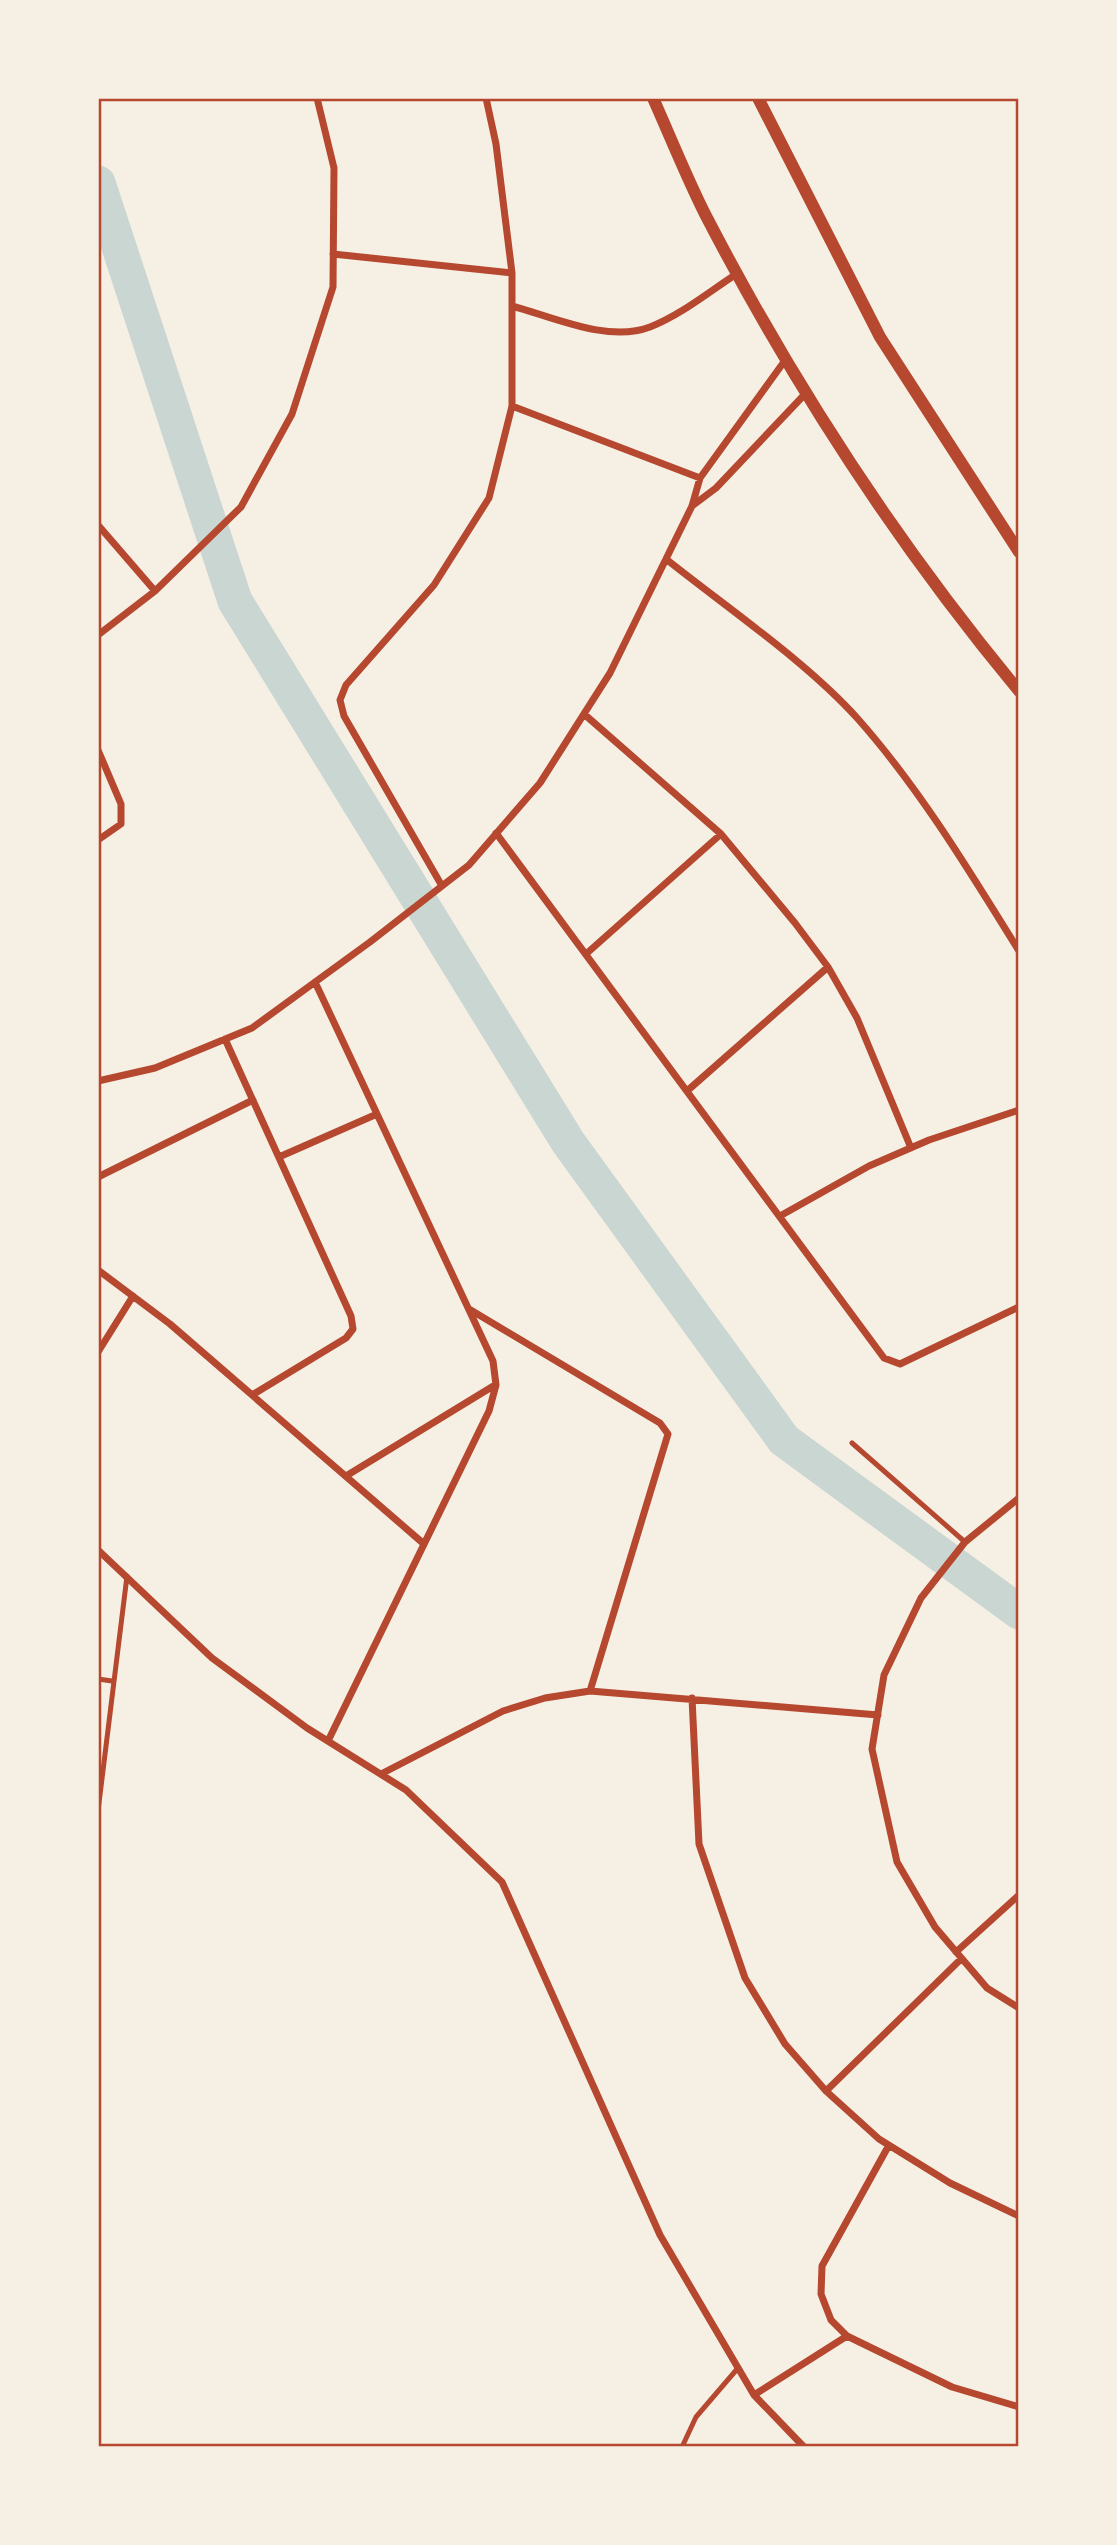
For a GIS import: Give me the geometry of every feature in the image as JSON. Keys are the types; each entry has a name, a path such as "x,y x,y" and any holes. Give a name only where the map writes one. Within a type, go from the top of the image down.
{"street":[{"path":"98,635 155,591 241,507 292,414 333,287 334,168 317,98"},
{"path":"442,886 344,716 340,700 346,685 434,585 488,498 512,406 512,272 496,144 486,98"},
{"path":"653,98 705,213 806,393 886,518 969,631 1019,691"},
{"path":"758,98 880,337 1019,552"},
{"path":"333,254 512,272"},
{"path":"512,306 596,328 622,332 649,328 738,272"},
{"path":"98,1081 155,1068 252,1028 469,865 540,783 610,673 691,506 700,478 786,359"},
{"path":"691,506 716,488 806,393"},
{"path":"512,406 700,478"},
{"path":"98,525 155,591"},
{"path":"666,558 799,666 857,719 963,861 1019,951"},
{"path":"584,714 721,834 755,871 828,967 857,1018 911,1148"},
{"path":"98,751 121,804 121,824 98,840"},
{"path":"496,833 884,1358 900,1364 1019,1307"},
{"path":"586,954 721,834"},
{"path":"687,1091 828,967"},
{"path":"315,982 493,1361 496,1385 489,1411 328,1741"},
{"path":"225,1039 351,1316 353,1329 346,1338 252,1395"},
{"path":"98,1177 253,1100"},
{"path":"780,1216 869,1166 911,1148 1019,1110"},
{"path":"279,1157 377,1114"},
{"path":"98,1269 252,1395 424,1544"},
{"path":"98,1352 133,1296"},
{"path":"468,1309 660,1423 668,1434 590,1690"},
{"path":"346,1476 496,1385"},
{"path":"1019,1498 965,1542 921,1598 884,1675 872,1749 897,1862 935,1927 987,1988 1019,2008"},
{"path":"98,1550 212,1658 328,1741 406,1790 502,1882 660,2235 754,2395 804,2447"},
{"path":"381,1774 503,1711 545,1698 590,1690 878,1715"},
{"path":"692,1698 699,1844 721,1915 745,1978 785,2044 826,2091 889,2145 950,2183 1019,2216"},
{"path":"826,2091 1019,1895"},
{"path":"889,2145 822,2266 821,2294 831,2320 847,2336 952,2387 1019,2407"},
{"path":"754,2395 847,2336"}],"lane":[{"path":"852,1443 965,1542"},
{"path":"98,1811 127,1576"},
{"path":"98,1679 112,1681"},
{"path":"682,2447 696,2417 738,2368"}],"waterway":[{"path":"98,183 235,601 568,1142 784,1440 1019,1612"}]}
